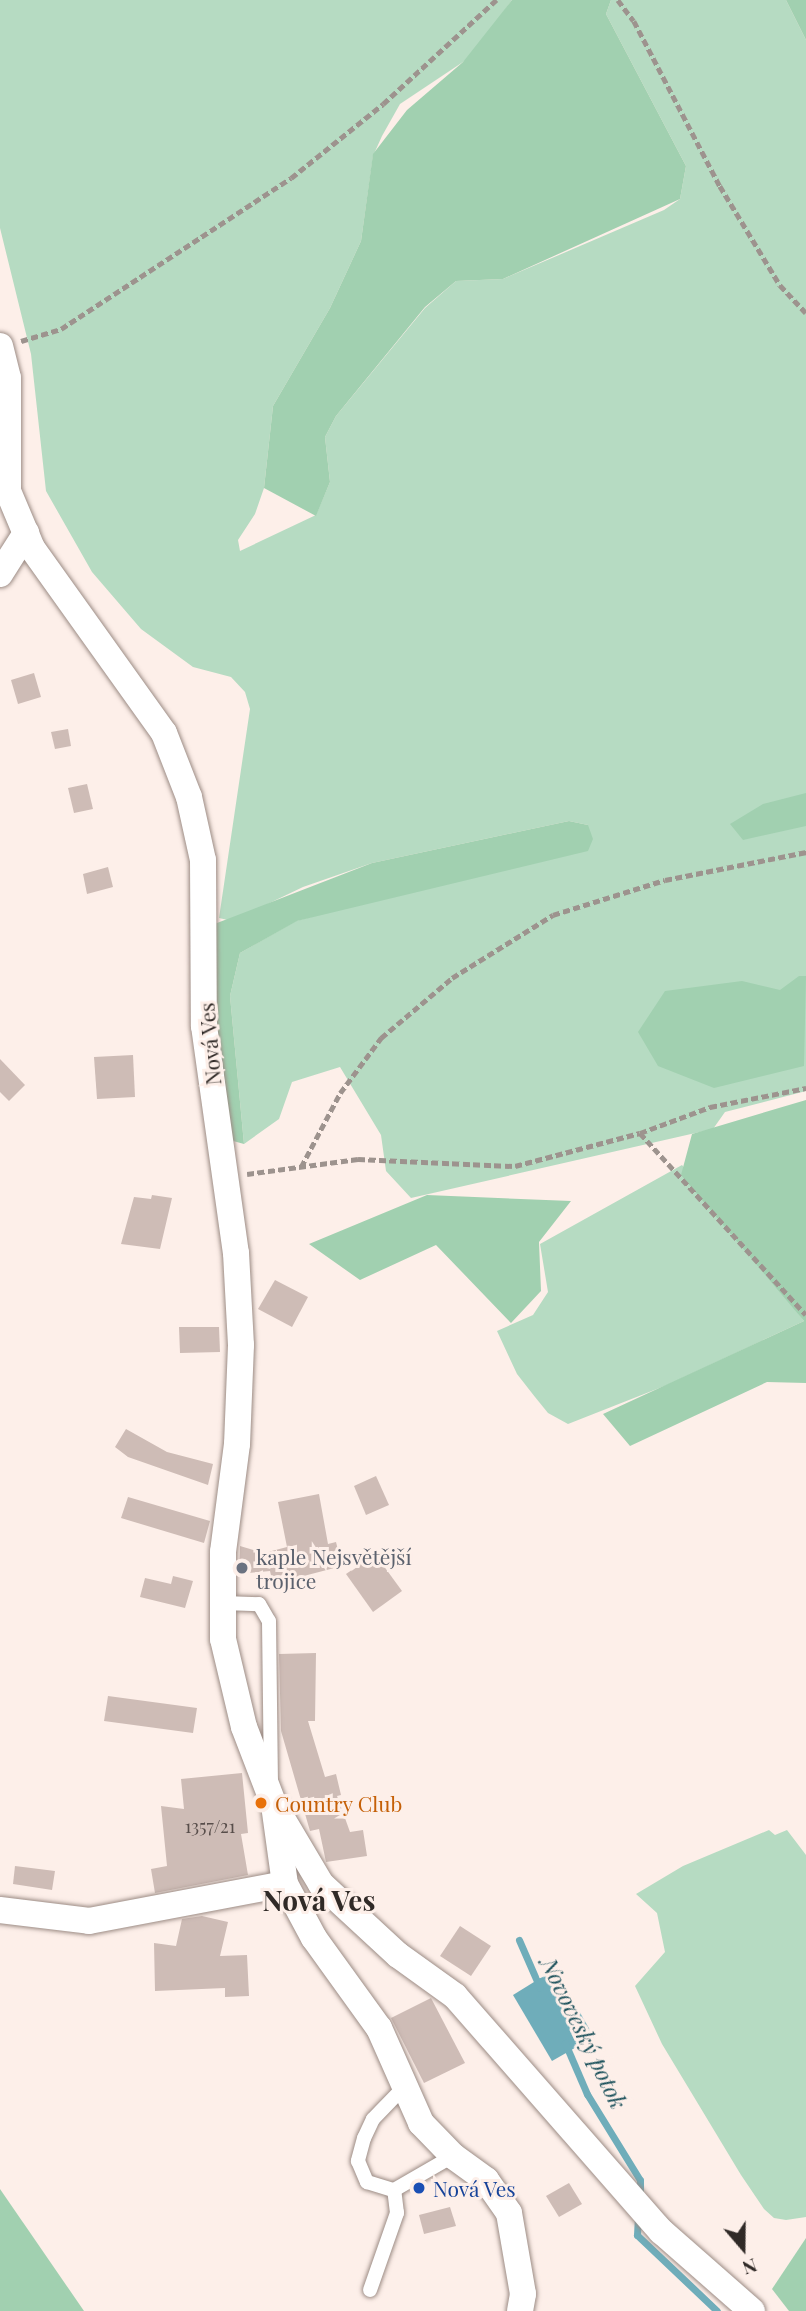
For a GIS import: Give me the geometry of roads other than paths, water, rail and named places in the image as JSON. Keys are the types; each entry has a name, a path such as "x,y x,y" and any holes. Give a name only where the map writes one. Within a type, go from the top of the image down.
{"street":[{"name":"Nová Ves","path":"0,346 8,378 9,491 32,548 148,706 189,797 203,860 204,1026 225,1177 241,1345 237,1444 223,1552 223,1639 244,1727 272,1800 321,1884 398,1955 455,1996 661,2231 752,2311"},
{"path":"0,574 26,533"},
{"name":"Nová Ves","path":"272,1800 285,1884 314,1938 379,2028 421,2123 453,2156 486,2180 509,2213 523,2294 520,2311"},
{"path":"0,1910 89,1921 285,1884"}],"lane":[{"name":"Nová Ves","path":"223,1603 259,1604 269,1621 272,1800"},
{"path":"405,2086 373,2119 358,2161 367,2182 394,2190 453,2156"},
{"path":"370,2290 397,2213 394,2190"}],"water":[{"path":"555,1969 594,2037 552,2061 513,1995"}],"waterway":[{"name":"Novoveský potok","path":"519,1940 540,1988"},
{"name":"Novoveský potok","path":"565,2043 587,2094 640,2180 640,2193"},
{"name":"Novoveský potok","path":"638,2216 637,2235 717,2311"}],"place":[{"name":"kaple Nejsvětější trojice","path":"242,1568"},
{"name":"Country Club","path":"261,1803"},
{"name":"Nová Ves","path":"419,2188"}],"district":[{"name":"Nová Ves","path":"319,1900"}]}
